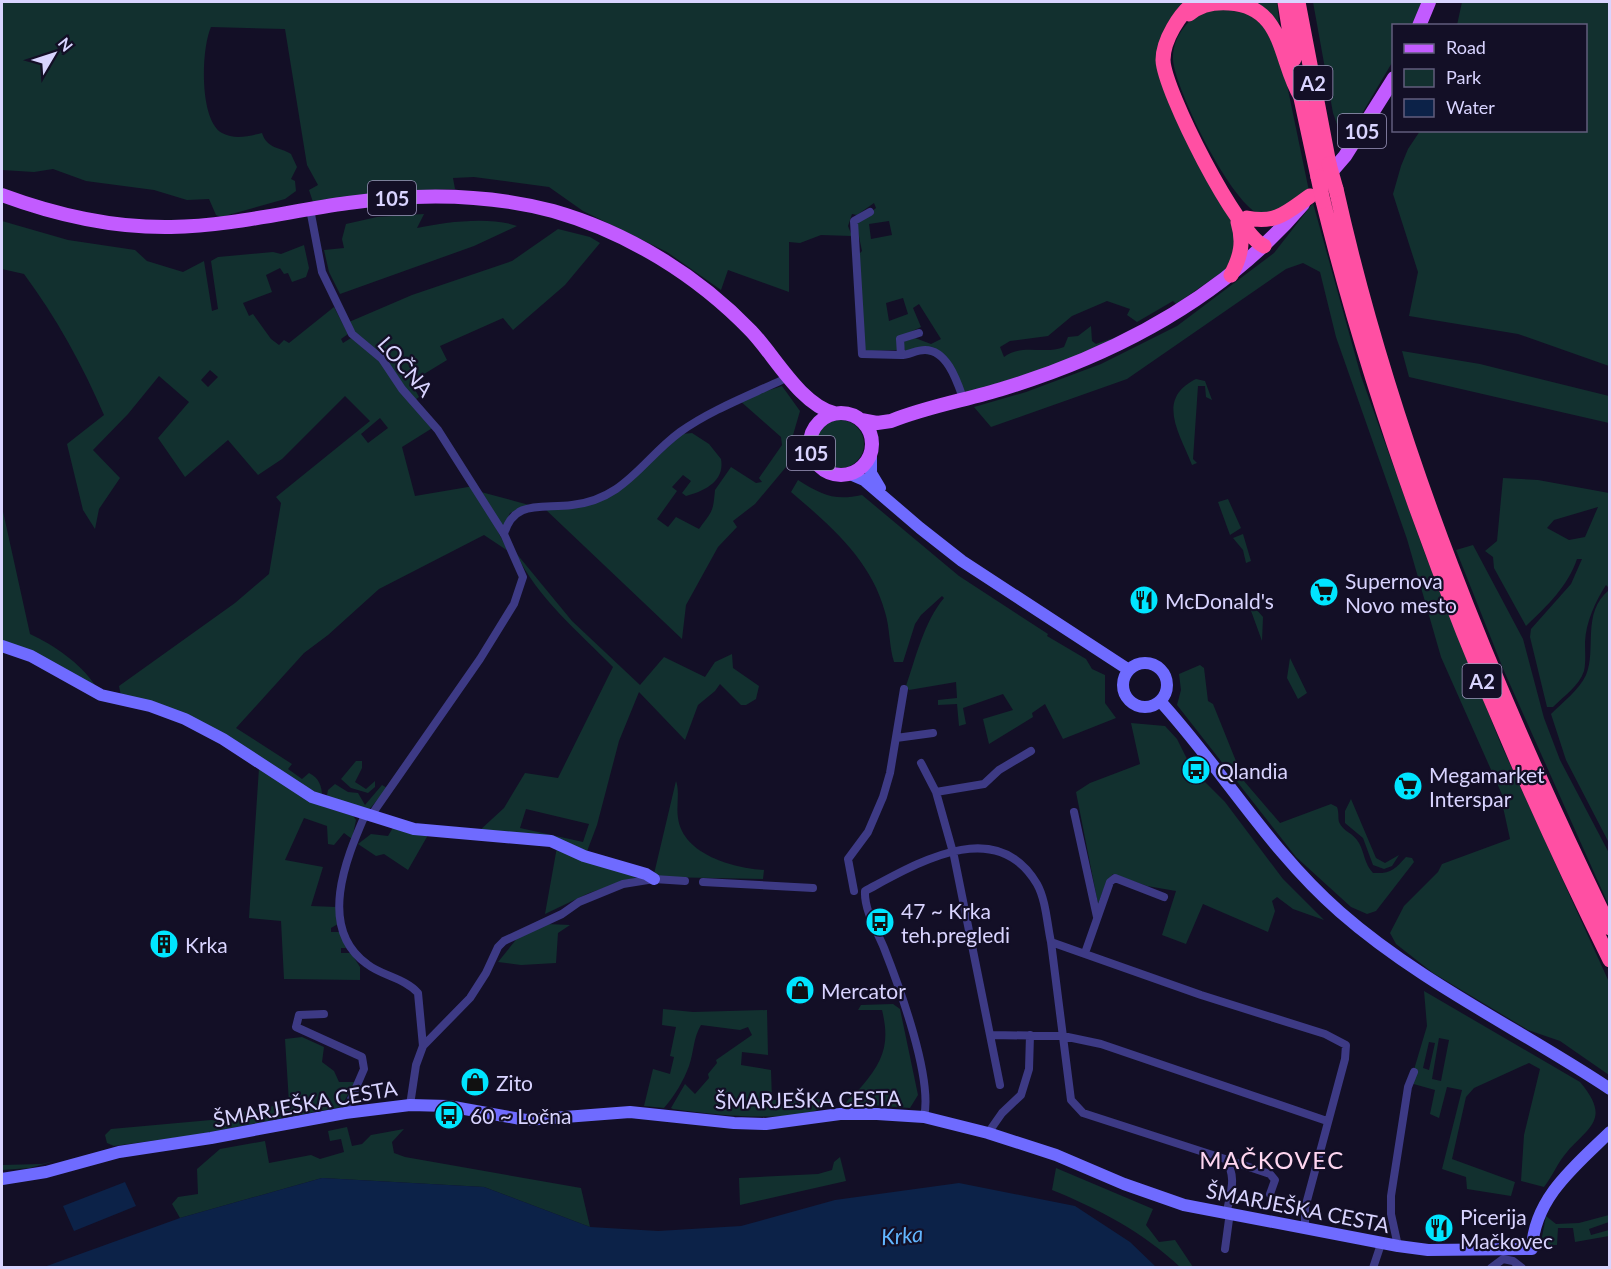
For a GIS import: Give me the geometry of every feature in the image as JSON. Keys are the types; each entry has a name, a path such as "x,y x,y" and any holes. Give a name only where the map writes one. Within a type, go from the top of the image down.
{"highway":[{"path":"1195,2 1166,44 1163,60 1168,82 1191,138 1237,210 1260,233 1264,246"},
{"name":"A2","path":"1286,2 1301,97 1318,177 1317,199 1377,394 1423,528 1481,678 1574,889 1610,960"},
{"name":"A2","path":"1298,2 1329,164 1350,252 1384,368 1437,524 1489,662 1610,928"},
{"path":"1180,21 1195,9 1211,3 1248,5 1264,18 1276,33 1285,51 1292,82 1301,97"},
{"path":"1237,210 1263,221 1278,218 1317,199"},
{"path":"1231,275 1242,244 1237,210"}],"main road":[{"path":"1420,24 1429,2"},
{"name":"105","path":"786,379 818,407 877,423 1005,388 1091,356 1170,317 1231,275 1317,199 1392,81"},
{"name":"105","path":"2,195 48,212 142,227 243,221 395,197 444,195 517,203 591,224 634,243 702,288 751,332 809,407 813,417 810,452 821,469 840,476 850,474 866,464 882,428 891,421"},
{"name":"105","path":"812,432 817,424 834,413"},
{"name":"105","path":"861,420 871,436 871,450"}],"street":[{"name":"LOČNA","path":"310,209 322,272 352,334 382,359 402,389 438,430 504,534 523,577 514,604 480,659 367,816 348,856 341,883 342,924 351,947 366,964 409,985 418,993 423,1046 416,1065 410,1105"},
{"path":"870,212 854,221 862,325 859,349 861,354 901,355 925,350 934,352 948,365 963,398"},
{"path":"901,355 900,339 919,333"},
{"path":"504,534 510,518 524,509 576,505 614,490 642,470 679,433 721,408 786,379"},
{"path":"871,450 871,473 896,508"},
{"path":"850,474 864,480 962,561 1130,670"},
{"path":"2,646 31,656 101,695 150,706 185,719 223,739 312,797 414,829 551,841 584,856 646,874 654,879"},
{"path":"1142,664 1156,667 1162,672 1166,690 1160,701 1153,705 1139,706 1127,698 1123,683 1130,670 1142,664"},
{"path":"854,891 848,859 868,832 883,796 896,738 896,724 903,704 904,689"},
{"path":"1160,701 1194,741 1277,850 1341,913 1430,980 1563,1058 1610,1089"},
{"path":"896,738 933,734"},
{"path":"936,792 984,784 999,770 1031,751"},
{"path":"921,763 936,792 952,851 1000,1085"},
{"path":"1074,813 1098,917"},
{"path":"924,1117 925,1094 916,1051 894,973 866,904 865,891 952,851 974,847 992,849 1003,852 1024,868 1038,885 1051,942 1071,1100 1076,1108 1083,1113 1270,1174 1275,1180 1270,1194"},
{"path":"1085,953 1110,882 1115,878 1164,897"},
{"path":"423,1046 470,998 486,973 498,947 504,941 562,914 579,902 623,884 654,879 685,881"},
{"path":"703,882 813,888"},
{"path":"1051,942 1342,1041 1346,1045 1347,1051 1305,1208 1305,1229"},
{"path":"324,1014 298,1015 296,1027 362,1058 364,1069 345,1113"},
{"path":"990,1035 1064,1036 1101,1044 1327,1121"},
{"path":"988,1133 1002,1113 1020,1095 1029,1069 1030,1035"},
{"path":"1398,1246 1391,1214 1391,1196 1408,1087 1414,1072"},
{"name":"ŠMARJEŠKA CESTA","path":"2,1179 46,1172 119,1152 211,1138 345,1113 410,1105 448,1106 526,1120 630,1112 734,1123 766,1124 856,1114 924,1117 988,1133 1056,1155 1157,1197 1184,1205 1229,1209 1305,1229 1381,1244 1428,1250 1532,1249 1536,1220 1552,1192 1610,1132"},
{"path":"1224,1159 1232,1169 1233,1175 1225,1249"},
{"path":"1373,1268 1381,1244"},
{"path":"1491,1268 1503,1259 1513,1261 1522,1268"}],"green space":[{"path":"2,2 1191,2 1157,56 1232,217 1237,252 1225,270 1176,304 1173,301 1137,322 1127,315 1130,309 1107,301 1072,316 1048,336 1010,341 1000,347 1004,357 1018,351 1064,347 1068,337 1078,336 1091,326 1092,341 1096,344 1119,336 1070,360 965,394 945,357 905,351 903,342 915,338 931,344 941,339 919,304 913,308 921,327 902,336 899,350 865,351 859,254 862,251 857,223 876,208 874,203 857,215 852,214 848,226 852,236 821,235 800,243 789,242 789,292 728,270 721,290 667,252 583,211 549,187 474,177 453,178 455,189 399,191 313,202 309,190 318,185 307,165 285,29 211,27 205,51 204,83 209,114 215,126 222,133 242,137 262,133 270,145 291,154 297,167 291,179 295,181 296,191 285,199 221,217 216,215 209,199 187,200 154,190 86,181 53,169 34,172 2,170","holes":["889,221 892,235 871,239 869,224","903,298 908,314 889,321 886,303"]},
{"path":"1255,2 1277,2 1279,23"},
{"path":"1313,2 1422,2 1412,24 1392,24 1392,63 1344,144 1333,113"},
{"path":"1462,2 1609,2 1609,366 1518,334 1409,316 1418,272 1393,194 1408,149 1419,132 1587,132 1587,24 1457,24"},
{"path":"1210,7 1256,15 1280,51 1309,191 1281,212 1269,216 1250,208 1222,171 1194,120 1176,75 1173,51 1179,35 1189,22"},
{"path":"1313,203 1361,376 1425,554 1500,742 1609,982 1609,1075 1560,1041 1528,1030 1433,973 1396,944 1390,933 1404,906 1438,872 1442,864 1510,839 1503,807 1504,799 1441,657 1407,539 1336,337 1320,272 1303,263 1286,269 1127,379 991,427 974,407 1026,392 1101,364 1177,326 1274,253"},
{"path":"424,214 417,228 453,222 481,221 517,226 474,246 340,294 329,272 324,250 344,248 342,239 346,224 377,217"},
{"path":"2,221 68,240 135,250 147,261 183,272 204,261 212,311 218,309 211,261 218,257 273,252 281,254 304,245 309,268 306,277 292,282 288,273 284,274 280,268 266,275 272,292 243,303 249,316 253,314 271,339 279,345 284,340 289,343 334,307 348,334 341,339 343,343 351,338 372,352 434,427 402,447 415,496 474,486 508,551 484,535 379,589 328,635 304,653 236,728 292,764 288,769 302,779 309,773 315,777 322,796 245,751 121,696 119,686 235,603 269,574 281,503 276,497 370,421 345,396 282,459 258,475 228,440 185,477 158,438 189,402 159,376 128,414 93,450 120,478 99,509 95,529 83,510 67,444 104,415 68,342 36,290 24,274 2,269","holes":["210,370 218,377 208,387 201,380","380,418 388,428 368,443 361,434"]},
{"path":"558,229 590,237 600,243 565,285 513,330 503,318 440,346 447,360 411,382 419,397 415,400 358,337 349,322 412,295 512,261"},
{"path":"1402,351 1480,364 1609,396 1609,423 1409,377"},
{"path":"1196,379 1205,381 1212,400 1206,397 1205,386 1198,386 1193,459 1197,463 1192,465 1177,429 1174,407 1176,397 1184,387"},
{"path":"782,386 800,411 793,435 791,461 755,504 733,521 737,527 718,547 686,605 682,639 545,509 563,509 629,483 682,434 692,433 709,444 721,459 720,473 712,484 686,496 682,493 691,481 683,475 672,487 677,491 657,519 668,527 676,517 699,529 712,511 715,490 731,467 756,483 762,482 759,478 782,445 781,437 739,400"},
{"path":"840,420 857,427 864,444 857,461 840,468 823,461 816,444 823,427"},
{"path":"1503,478 1538,480 1609,493 1609,588 1606,585 1589,620 1585,642 1585,668 1582,676 1553,707 1547,707 1530,637 1531,629 1571,584 1582,559 1577,559 1562,587 1526,626 1494,568 1493,557 1485,551 1497,541","holes":["1598,507 1585,537 1569,540 1547,528 1554,520"]},
{"path":"798,480 814,490 836,497 862,495 959,576 1048,634 1047,636 1086,659 1092,669 1105,675 1105,703 1116,718 1063,739 1045,704 1032,713 1033,717 989,744 983,719 1013,710 1003,694 963,708 966,724 959,726 957,704 938,705 938,700 957,698 956,682 909,690 906,686 921,640 937,607 944,598 942,596 921,615 915,624 903,662 894,662 888,624 879,593 870,576 847,545 791,492"},
{"path":"481,492 529,505 510,513 503,527"},
{"path":"1228,499 1241,528 1230,535 1218,502"},
{"path":"2,507 30,634 66,655 95,685 2,642"},
{"path":"1243,534 1251,561 1246,563 1243,550 1233,538"},
{"path":"1473,545 1523,639 1544,718 1560,760 1609,853 1609,906 1504,671 1456,550"},
{"path":"516,553 572,621 640,685 664,657 705,677 715,662 732,654 733,668 759,686 756,699 746,705 741,705 720,684 698,705 685,740 639,692 619,741 597,825 586,854 479,831 504,808 525,773 558,778 613,667 547,600 525,570","holes":["526,809 589,824 583,842 520,828"]},
{"path":"1609,590 1609,843 1566,760 1551,714 1575,691 1586,675 1589,665 1592,620 1600,599"},
{"path":"1250,608 1256,609 1263,617 1262,641"},
{"path":"1290,658 1307,693 1298,699 1287,678"},
{"path":"1200,665 1204,668 1208,701 1213,704 1244,781 1280,823 1331,804 1337,807 1341,825 1359,843 1373,873 1388,872 1406,857 1412,858 1414,862 1376,911 1367,914 1351,907 1296,857 1177,705 1181,690 1179,674"},
{"path":"1131,723 1165,726 1177,739 1192,769 1225,802 1283,879 1324,920 1293,909 1277,897 1272,901 1275,911 1268,932 1203,904 1186,944 1162,935 1176,891 1147,886 1113,874 1106,883 1098,904 1076,792 1090,783 1140,764"},
{"path":"356,761 362,761 362,768 355,782 366,789 375,781 375,787 368,793 351,788 341,779"},
{"path":"259,768 324,807 353,816 356,820 352,839 344,833 334,845 328,844 327,826 304,818 285,860 323,867 311,906 336,907 338,924 331,928 331,932 340,932 348,948 341,948 341,953 351,953 360,967 360,980 284,979 281,921 249,918"},
{"path":"676,781 678,818 682,831 689,841 712,857 739,866 764,870 763,879 661,877 654,874"},
{"path":"335,784 348,792 358,793 365,805 382,785 387,788 368,811 333,801 327,795 328,790"},
{"path":"1351,799 1376,858 1385,863 1399,855 1392,866 1384,869 1373,865 1363,838 1345,823 1345,811"},
{"path":"394,826 428,835 408,870 384,854 376,856 358,844 371,834 388,836"},
{"path":"557,847 637,877 589,893 545,914"},
{"path":"547,924 570,925 558,933 556,963 521,965 498,962 519,936"},
{"path":"1424,991 1580,1082 1594,1105 1596,1114 1594,1121 1564,1156 1544,1187 1521,1181 1524,1135 1540,1069 1529,1063 1474,1088 1466,1097 1452,1159 1515,1182 1511,1196 1467,1189 1466,1177 1442,1169 1462,1090 1447,1087 1439,1118 1430,1114 1435,1090 1410,1083 1427,1026","holes":["1439,1038 1449,1040 1441,1081 1432,1079","1429,1042 1435,1043 1429,1070 1423,1068"]},
{"path":"893,1004 900,1009 918,1095 910,1108 846,1103 876,1068 885,1042 882,1010 858,1010 861,1005"},
{"path":"663,1009 693,1012 767,1010 768,1055 742,1052 741,1065 771,1070 772,1100 830,1099 830,1103 817,1110 778,1116 731,1115 671,1108 685,1084 695,1094 709,1078 708,1074 717,1063 716,1060 752,1035 748,1027 740,1030 701,1025 696,1035 687,1071 671,1099 664,1108 644,1106 653,1069 670,1074 674,1057 670,1056 676,1027 662,1025"},
{"path":"302,1037 324,1047 322,1062 334,1071 339,1082 355,1082 341,1107 195,1135 114,1146 107,1143 105,1135 111,1129 211,1120 228,1121 238,1113 289,1103 285,1039"},
{"path":"347,1127 352,1146 362,1144 371,1135 404,1129 392,1142 394,1153 405,1157 581,1188 590,1227 484,1187 322,1178 180,1218 172,1204 178,1197 198,1194 197,1169 220,1149 265,1141 269,1163 311,1155 320,1159 344,1152 341,1139 330,1141 328,1131"},
{"path":"840,1157 846,1181 740,1205 739,1178 818,1174 832,1170 834,1162"},
{"path":"58,1160 30,1168 2,1170 2,1165 42,1164"},
{"path":"1056,1168 1153,1209 1146,1225 1159,1242 1175,1240 1193,1267 1180,1267 1166,1254 1120,1222 1052,1190"},
{"path":"1609,1215 1609,1222 1589,1229 1591,1235 1609,1230 1609,1236 1575,1242 1573,1228 1558,1228 1557,1245 1546,1245 1541,1242 1546,1216 1556,1224 1579,1223"}],"water":[{"path":"322,1178 484,1187 590,1227 658,1231 741,1226 835,1200 959,1183 1075,1206 1130,1242 1156,1267 44,1267 180,1218"},
{"path":"125,1182 136,1206 74,1231 63,1206"}],"place":[{"name":"Supernova Novo mesto","path":"1324,592"},
{"name":"McDonald's","path":"1144,600"},
{"name":"Qlandia","path":"1196,770"},
{"name":"Megamarket Interspar","path":"1408,786"},
{"name":"47 ~ Krka teh.pregledi","path":"880,922"},
{"name":"Krka","path":"164,944"},
{"name":"Mercator","path":"800,990"},
{"name":"Zito","path":"475,1082"},
{"name":"60 ~ Ločna","path":"449,1115"},
{"name":"Picerija Mačkovec","path":"1439,1228"}],"district":[{"name":"MAČKOVEC","path":"1272,1159"}]}
